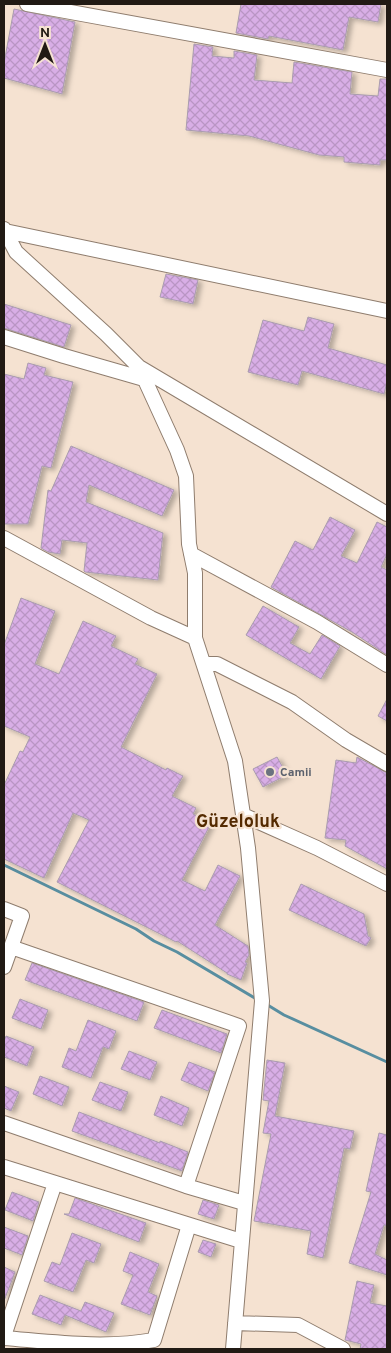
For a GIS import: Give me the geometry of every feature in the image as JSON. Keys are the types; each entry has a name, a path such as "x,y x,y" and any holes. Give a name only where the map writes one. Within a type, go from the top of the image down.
{"street":[{"path":"27,4 387,70"},
{"path":"4,230 387,311"},
{"path":"4,230 16,252 106,334 142,373 387,514"},
{"path":"4,337 64,356 142,373"},
{"path":"142,373 177,450 186,476 189,544 195,573 195,638 235,761 248,848 261,1005 233,1349"},
{"path":"4,538 151,618 195,638"},
{"path":"191,554 317,622 387,665"},
{"path":"204,664 217,664 292,702 346,740 387,764"},
{"path":"243,815 317,848 387,884"},
{"path":"4,909 22,916 4,967"},
{"path":"11,947 239,1026 186,1186"},
{"path":"4,1122 186,1186 244,1203"},
{"path":"4,1167 241,1241"},
{"path":"55,1183 4,1337 82,1345 133,1344 154,1340 189,1225"},
{"path":"235,1323 298,1325 343,1349"}],"building":[{"path":"241,4 381,4 378,22 349,17 343,50 269,36 268,39 236,33"},
{"path":"14,9 75,22 62,94 4,78 4,63"},
{"path":"194,44 213,47 212,56 234,58 234,51 257,55 254,80 292,83 294,62 352,72 350,94 378,96 380,79 387,79 387,160 380,160 380,165 344,162 344,157 319,155 249,136 186,130"},
{"path":"166,274 198,280 193,304 160,297"},
{"path":"4,304 71,325 64,347 4,328"},
{"path":"308,317 334,324 328,348 387,365 387,382 384,394 302,371 298,385 248,372 263,320 304,331"},
{"path":"28,363 46,368 44,375 73,382 51,468 42,466 28,524 4,524 4,374 24,379"},
{"path":"71,446 174,490 162,516 89,485 86,502 163,533 158,580 85,572 87,543 62,540 60,554 48,552 41,548 48,490 51,491"},
{"path":"330,517 355,530 341,556 357,563 377,522 387,527 387,554 381,567 387,570 387,655 352,632 271,587 295,541 313,550"},
{"path":"21,598 55,611 35,664 59,674 83,621 116,636 111,646 138,659 135,664 157,674 121,747 166,770 167,768 183,776 172,796 196,808 193,814 211,823 182,880 205,891 218,865 240,876 215,925 248,946 249,955 245,962 247,963 241,980 227,974 177,941 57,882 89,820 73,813 44,878 4,859 4,785 20,751 23,752 30,737 4,726 4,645"},
{"path":"263,606 299,627 290,643 310,654 322,635 340,646 321,679 246,635"},
{"path":"387,699 387,721 378,716"},
{"name":"Camii","path":"277,757 287,775 263,787 253,769"},
{"path":"357,757 387,773 387,869 345,846 346,840 325,838 336,760 356,763"},
{"path":"301,884 364,914 368,936 371,938 366,946 289,910"},
{"path":"32,963 144,1002 137,1021 25,980"},
{"path":"20,999 48,1010 41,1029 12,1018"},
{"path":"162,1010 227,1034 221,1053 154,1028"},
{"path":"88,1020 116,1031 109,1049 103,1047 91,1078 62,1067 69,1048 76,1051"},
{"path":"6,1036 34,1047 27,1066 4,1057 4,1041"},
{"path":"129,1051 157,1062 150,1080 121,1069"},
{"path":"267,1060 285,1063 275,1116 354,1131 350,1149 344,1148 323,1258 307,1254 311,1231 254,1221 271,1134 263,1133 269,1101 263,1100"},
{"path":"189,1062 215,1072 208,1091 181,1080"},
{"path":"40,1076 69,1087 62,1106 33,1094"},
{"path":"100,1082 128,1092 121,1111 92,1100"},
{"path":"4,1086 19,1092 11,1111 4,1108"},
{"path":"161,1096 189,1108 182,1126 154,1115"},
{"path":"79,1112 188,1152 182,1171 72,1131"},
{"path":"379,1133 387,1135 387,1226 384,1225 375,1254 387,1260 387,1275 349,1263 371,1192 366,1191"},
{"path":"12,1192 39,1202 33,1221 5,1210"},
{"path":"75,1198 146,1223 139,1242 64,1214 69,1214"},
{"path":"203,1200 219,1205 214,1219 198,1214"},
{"path":"4,1227 28,1236 22,1255 4,1248"},
{"path":"72,1233 101,1244 94,1263 86,1260 73,1292 44,1281 52,1262 60,1265"},
{"path":"203,1240 216,1244 211,1257 198,1252"},
{"path":"130,1252 159,1264 148,1292 157,1296 150,1315 121,1304 133,1275 123,1271"},
{"path":"4,1267 15,1272 4,1301"},
{"path":"357,1281 374,1285 370,1303 387,1306 387,1349 360,1349 361,1344 345,1340"},
{"path":"40,1295 81,1311 85,1302 114,1313 106,1332 65,1315 61,1325 32,1314"}],"waterway":[{"path":"4,865 136,929 258,1000"},
{"path":"266,1004 284,1015 387,1062"}],"place":[{"name":"Camii","path":"270,772"}],"district":[{"name":"Güzeloluk","path":"238,821"}]}
